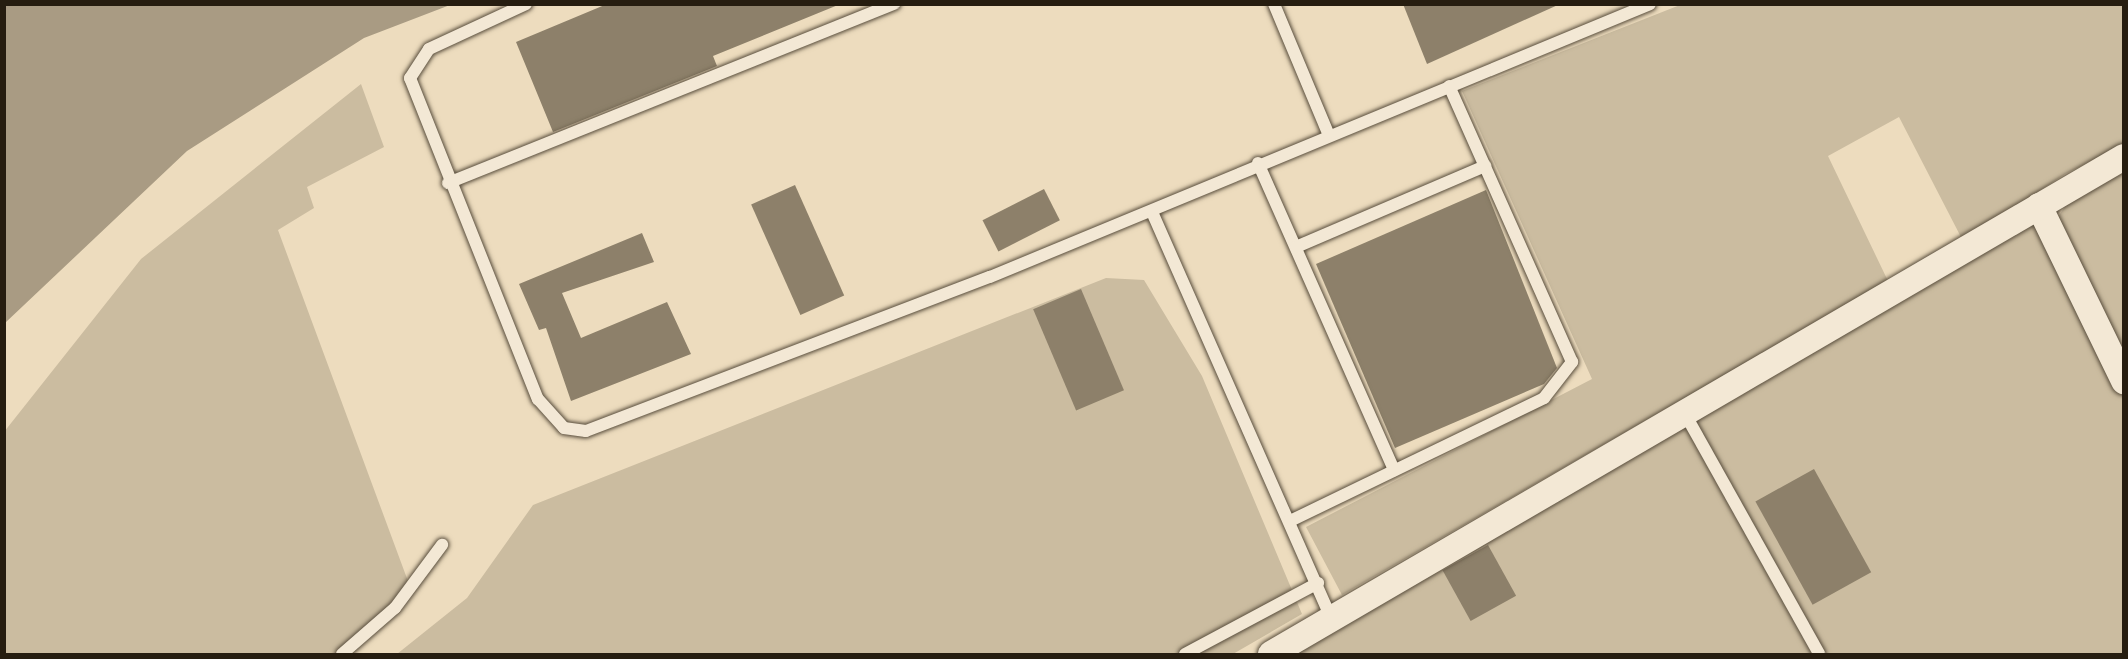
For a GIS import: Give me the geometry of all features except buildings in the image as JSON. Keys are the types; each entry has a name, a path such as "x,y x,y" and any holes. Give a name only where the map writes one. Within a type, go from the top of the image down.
{"street":[{"path":"1271,654 1330,615 2124,157"},
{"path":"2040,206 2124,381"}],"lane":[{"path":"526,4 429,49 415,63 410,78 415,99 448,183 538,399 564,428 586,431 1152,212 1328,133 1449,86 1625,9 1650,4"},
{"path":"448,183 894,4"},
{"path":"1274,4 1328,133"},
{"path":"1290,521 1544,398 1572,362 1449,86"},
{"path":"1258,164 1394,470"},
{"path":"1296,247 1485,166"},
{"path":"1152,212 1318,583 1330,615"},
{"path":"1684,412 1819,654"},
{"path":"342,654 395,608 442,545"},
{"path":"1185,654 1318,583"}],"shaded area":[{"path":"5,4 450,5 364,38 187,151 5,323"},
{"path":"1680,5 2123,5 2123,145 2065,174 1963,241 1899,117 1828,156 1888,281 1342,595 1306,527 1592,379 1462,91"},
{"path":"361,84 384,147 307,187 314,208 278,230 412,592 345,654 5,654 4,432 141,259"},
{"path":"2123,158 2123,654 1271,654 2039,206 2051,228 2082,180"},
{"path":"1106,278 1144,280 1202,376 1302,614 1233,654 397,654 467,598 533,505"}]}
